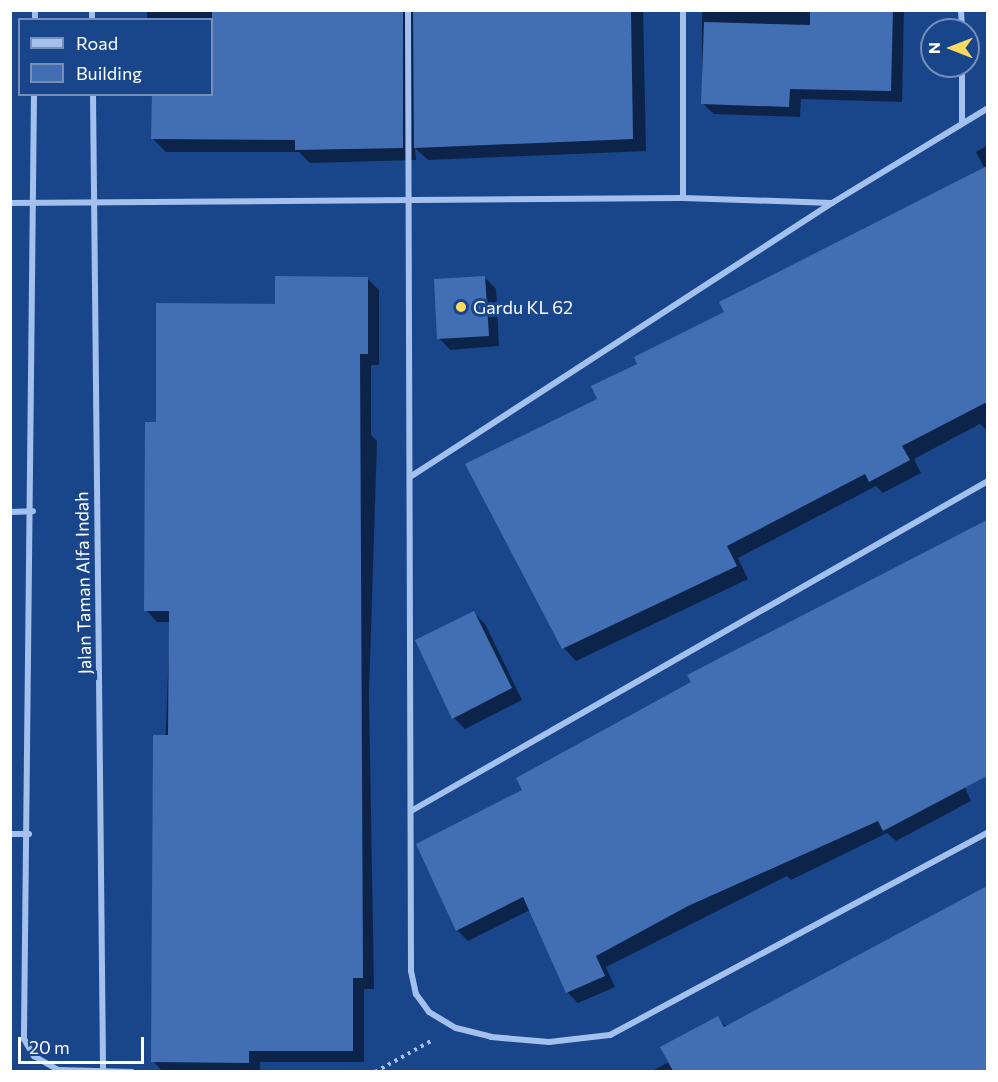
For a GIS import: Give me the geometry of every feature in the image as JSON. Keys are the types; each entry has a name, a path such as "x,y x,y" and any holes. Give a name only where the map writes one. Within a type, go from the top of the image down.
{"street":[{"path":"408,10 411,971 416,994 429,1012 456,1028 549,1042 610,1035 987,832"},
{"path":"683,10 683,198"},
{"path":"962,78 962,123"},
{"path":"34,96 33,511 24,1039 29,1051 58,1070 132,1071"},
{"name":"Jalan Taman Alfa Indah","path":"93,96 103,1070"},
{"path":"410,477 832,203 987,108"},
{"path":"13,203 93,200 410,203 683,198 832,203"},
{"path":"411,811 987,481"},
{"path":"10,512 33,511"},
{"path":"10,834 29,834"}],"path":[{"path":"375,1071 456,1028"}],"building":[{"path":"212,10 403,10 403,148 295,150 295,140 151,139 152,96 213,96"},
{"path":"413,10 631,10 633,139 414,148"},
{"path":"810,10 893,10 891,91 790,89 789,107 701,104 704,22 810,25"},
{"path":"987,166 987,402 902,446 910,460 869,482 865,474 727,546 737,566 562,649 465,464 597,399 591,386 637,364 634,357 724,312 719,302"},
{"path":"275,276 368,277 368,354 360,354 363,978 353,978 353,1051 249,1051 249,1063 151,1062 153,735 168,735 169,611 144,611 145,422 156,422 156,303 275,304"},
{"name":"Gardu KL 62","path":"485,276 489,336 437,339 434,279"},
{"path":"987,520 987,776 883,831 878,821 688,906 596,956 605,976 566,993 523,897 456,931 416,844 522,790 516,778 691,682 687,675"},
{"path":"474,611 512,688 452,719 415,640"},
{"path":"987,886 987,1071 673,1071 660,1047 718,1016 724,1027"}],"place":[{"name":"Gardu KL 62","path":"461,307"}]}
